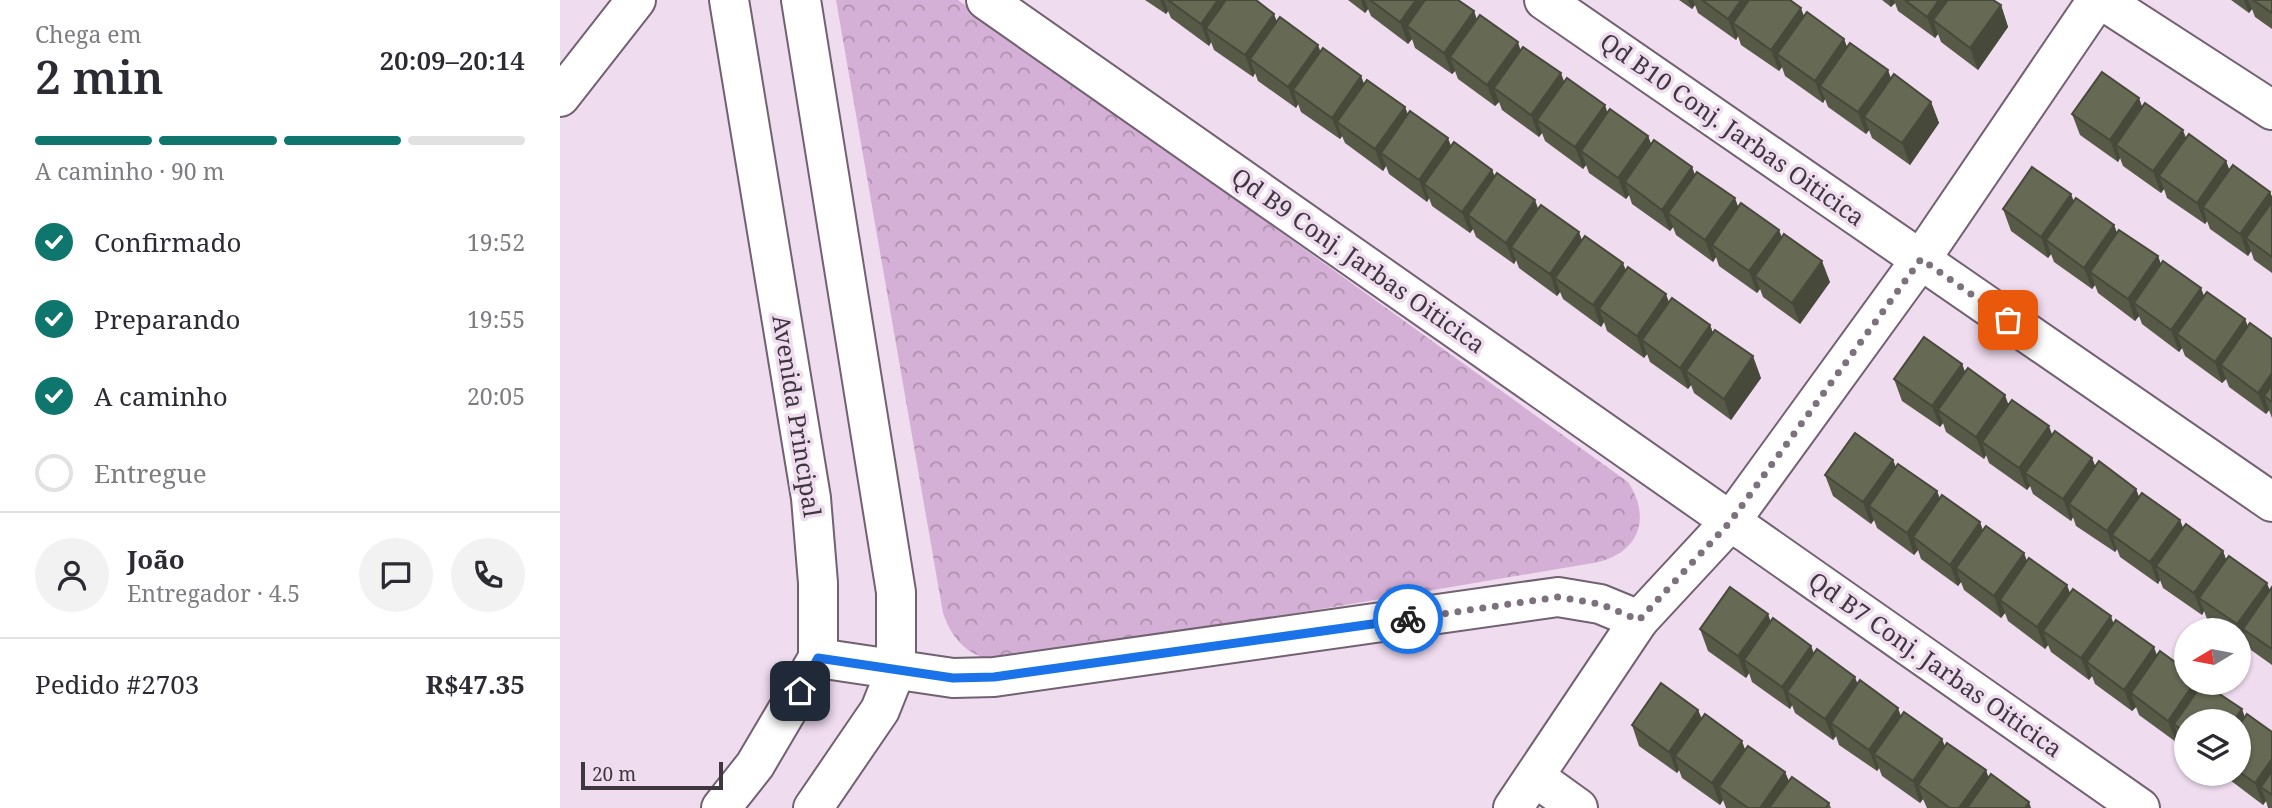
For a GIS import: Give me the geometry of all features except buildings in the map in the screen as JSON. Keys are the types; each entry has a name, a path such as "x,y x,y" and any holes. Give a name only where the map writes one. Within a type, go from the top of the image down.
{"street":[{"path":"560,97 636,0"},
{"name":"Avenida Principal","path":"729,0 811,498 818,583 818,658"},
{"path":"801,0 896,592 895,670 880,710 813,808"},
{"name":"Qd B9 Conj. Jarbas Oiticica","path":"986,0 1730,522"},
{"name":"Qd B10 Conj. Jarbas Oiticica","path":"1544,0 2272,502"},
{"path":"1513,808 1639,620 1730,522 1921,259 2099,0 2272,110"},
{"name":"Qd B7 Conj. Jarbas Oiticica","path":"1730,522 2140,808"},
{"path":"721,808 755,765 818,658 953,678 994,677 1558,597 1600,604 1639,620"},
{"path":"1535,777 1578,808"}],"green space":[{"path":"836,0 958,0 1628,482 1635,496 1640,522 1630,544 1608,559 1593,563 1014,661 989,659 970,651 954,636 943,613"}],"way so far":[{"path":"1408,619 1558,597 1600,604 1639,620 1730,522 1921,259 2008,320"}],"route":[{"path":"800,691 818,658 953,678 994,677 1408,619"}]}
